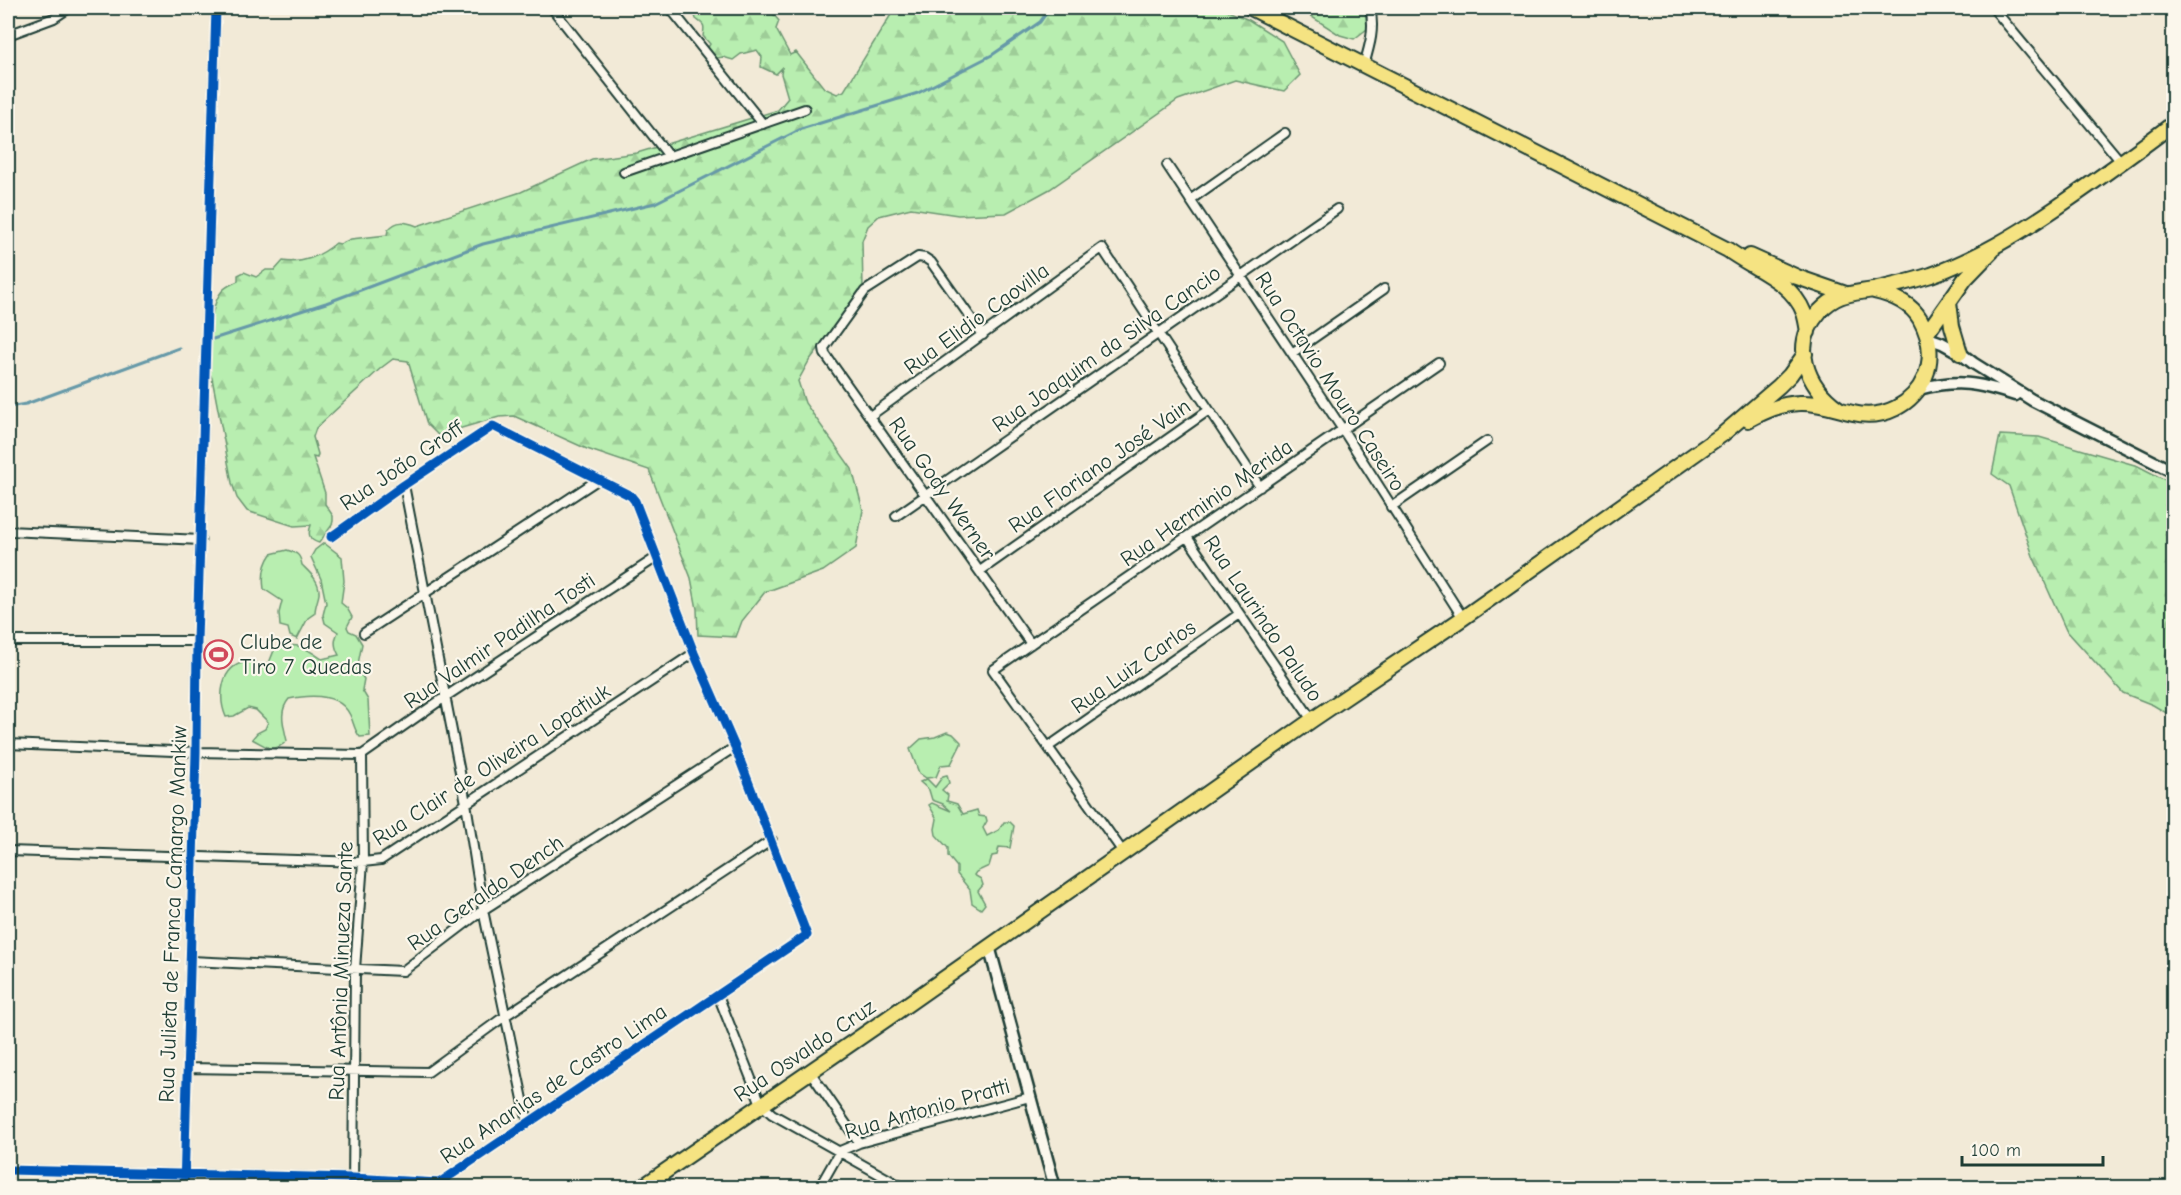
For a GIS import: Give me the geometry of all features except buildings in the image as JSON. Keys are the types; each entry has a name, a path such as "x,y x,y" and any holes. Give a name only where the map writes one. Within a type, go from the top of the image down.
{"highway":[{"path":"1251,8 1728,250 1779,282 1791,293 1804,314 1808,332"},
{"path":"1839,409 1825,399 1814,386 1807,370 1805,354 1812,322 1827,305 1846,294 1872,290 1930,275 2000,244 2122,163 2174,123"},
{"path":"1927,336 1965,279 2000,244"},
{"path":"1728,250 1747,254 1797,277 1846,294"},
{"path":"1723,434 1763,412 1785,404 1814,402 1864,415 1876,415 1900,406 1918,389 1929,362 1927,336 1918,317 1906,303 1890,294 1872,290"},
{"path":"1949,302 1952,326 1960,353"},
{"path":"1723,434 1779,386 1805,354"},
{"name":"Rua Osvaldo Cruz","path":"641,1188 1312,720 1463,618 1723,434"}],"main road":[{"path":"1927,336 1960,353 2032,400 2174,472"},
{"path":"1918,389 1955,381 1970,382 2032,400"},
{"path":"989,946 1054,1188"}],"street":[{"path":"8,35 54,18 69,8"},
{"name":"Rua Julieta de Franca Camargo Mankiw","path":"184,1188 194,855 197,641 216,8"},
{"path":"552,8 669,156"},
{"path":"670,8 763,124"},
{"path":"1364,64 1372,37 1371,8"},
{"path":"1993,8 2122,163"},
{"path":"624,172 805,109"},
{"path":"1190,200 1285,133"},
{"name":"Rua Octavio Mouro Caseiro","path":"1167,165 1343,430 1463,618"},
{"name":"Rua Joaquim da Silva Cancio","path":"896,516 1337,208"},
{"name":"Rua Elidio Caovilla","path":"870,416 1102,248 1158,333"},
{"name":"Rua Gody Werner","path":"983,334 931,262 926,258 918,257 865,291 824,348 825,354 1031,644"},
{"path":"1292,354 1384,290"},
{"path":"1158,333 1260,487"},
{"name":"Rua Herminio Merida","path":"1048,747 993,670 1440,363"},
{"name":"Rua Floriano José Vain","path":"980,571 1209,410"},
{"name":"Rua João Groff","path":"331,537 493,426 599,479"},
{"path":"1391,507 1487,441"},
{"path":"187,1068 428,1072 505,1016 772,840 694,653 635,501 631,496 599,479 363,633"},
{"path":"404,485 466,803 483,910 528,1123"},
{"path":"8,531 201,540"},
{"name":"Rua Laurindo Paludo","path":"1187,537 1312,720"},
{"name":"Rua Valmir Padilha Tosti","path":"362,755 657,556"},
{"name":"Rua Luiz Carlos","path":"1048,747 1239,614"},
{"path":"8,641 197,641"},
{"name":"Rua Clair de Oliveira Lopatiuk","path":"8,851 363,862 381,860 694,653"},
{"path":"8,744 196,752 362,755"},
{"name":"Rua Geraldo Dench","path":"191,961 404,970 483,910 735,747"},
{"path":"1048,747 1123,852"},
{"name":"Rua Antônia Minueza Sante","path":"353,1188 355,969 363,862 362,755"},
{"name":"Rua Ananias de Castro Lima","path":"8,1170 353,1178 439,1183 807,935 772,840"},
{"path":"718,995 761,1104 772,1114 904,1188"},
{"path":"809,1070 859,1143"},
{"name":"Rua Antonio Pratti","path":"819,1188 840,1151 859,1143 1030,1097"}],"green space":[{"path":"693,8 757,8 764,13 773,14 779,21 776,29 790,55 796,52 824,88 837,94 844,91 895,8 1221,8 1249,20 1282,41 1300,75 1284,91 1235,80 1178,100 1050,189 1006,213 958,215 911,208 879,216 868,226 862,241 863,289 809,361 798,381 805,403 852,469 863,510 856,548 823,571 765,592 742,621 736,637 698,635 697,609 691,578 649,470 587,449 514,416 499,417 438,435 427,424 408,361 393,359 316,428 313,437 318,454 317,458 313,457 325,493 325,504 333,516 332,525 319,543 310,536 311,525 294,526 247,511 237,498 232,483 212,378 207,366 210,362 212,315 222,291 238,281 238,275 244,272 256,277 266,270 275,270 283,261 311,258 336,243 387,235 388,230 398,223 417,226 521,192 592,159 637,153 778,110 788,98 781,74 782,68 776,74 761,67 762,57 757,50 741,54 733,60 717,58 707,49 710,44 703,36 703,25 696,19"},
{"path":"1298,8 1366,8 1367,29 1354,39 1340,35"},
{"path":"2000,435 2039,437 2138,466 2173,484 2173,717 2153,705 2123,693 2066,630 2033,556 2009,486 1992,474"},
{"path":"324,543 342,557 344,581 341,603 352,617 347,627 349,631 356,634 362,644 357,669 364,679 362,690 368,700 370,736 360,737 350,715 339,703 323,697 297,698 289,699 284,709 283,719 287,741 274,748 266,747 252,739 265,729 268,722 256,710 248,708 234,716 226,717 222,701 223,684 226,676 237,665 246,662 269,663 275,648 289,645 300,646 322,659 339,655 335,644 338,632 325,623 323,615 326,603 321,579 311,557 315,550"},
{"path":"287,550 299,556 302,565 314,578 319,589 315,613 308,618 297,639 290,636 288,628 280,626 279,613 282,601 264,589 263,584 268,558 271,554"},
{"path":"947,732 953,734 961,744 951,764 941,765 936,777 926,778 919,773 910,749 921,739"},
{"path":"947,775 949,783 942,790 948,795 947,801 957,804 963,814 977,810 979,816 986,817 987,821 983,828 987,836 999,830 1004,822 1010,822 1014,826 1010,848 999,847 997,855 992,856 989,866 974,875 981,879 983,885 978,891 985,904 981,909 972,903 970,890 957,874 957,867 948,856 948,848 936,835 937,819 929,805 932,803 951,811 943,804 932,800 929,790 920,782 927,779 935,787 943,776"}],"waterway":[{"path":"213,339 326,303 483,244 655,203 801,129 918,93 992,55 1040,22 1050,8"},
{"path":"8,407 26,404 179,348"}],"cycle path":[{"path":"184,1188 197,641 216,8"},
{"path":"8,1170 353,1178 439,1183 807,935 735,747 694,653 635,501 631,496 493,426 331,537"}],"place":[{"name":"Clube de Tiro 7 Quedas","path":"219,654"}]}
